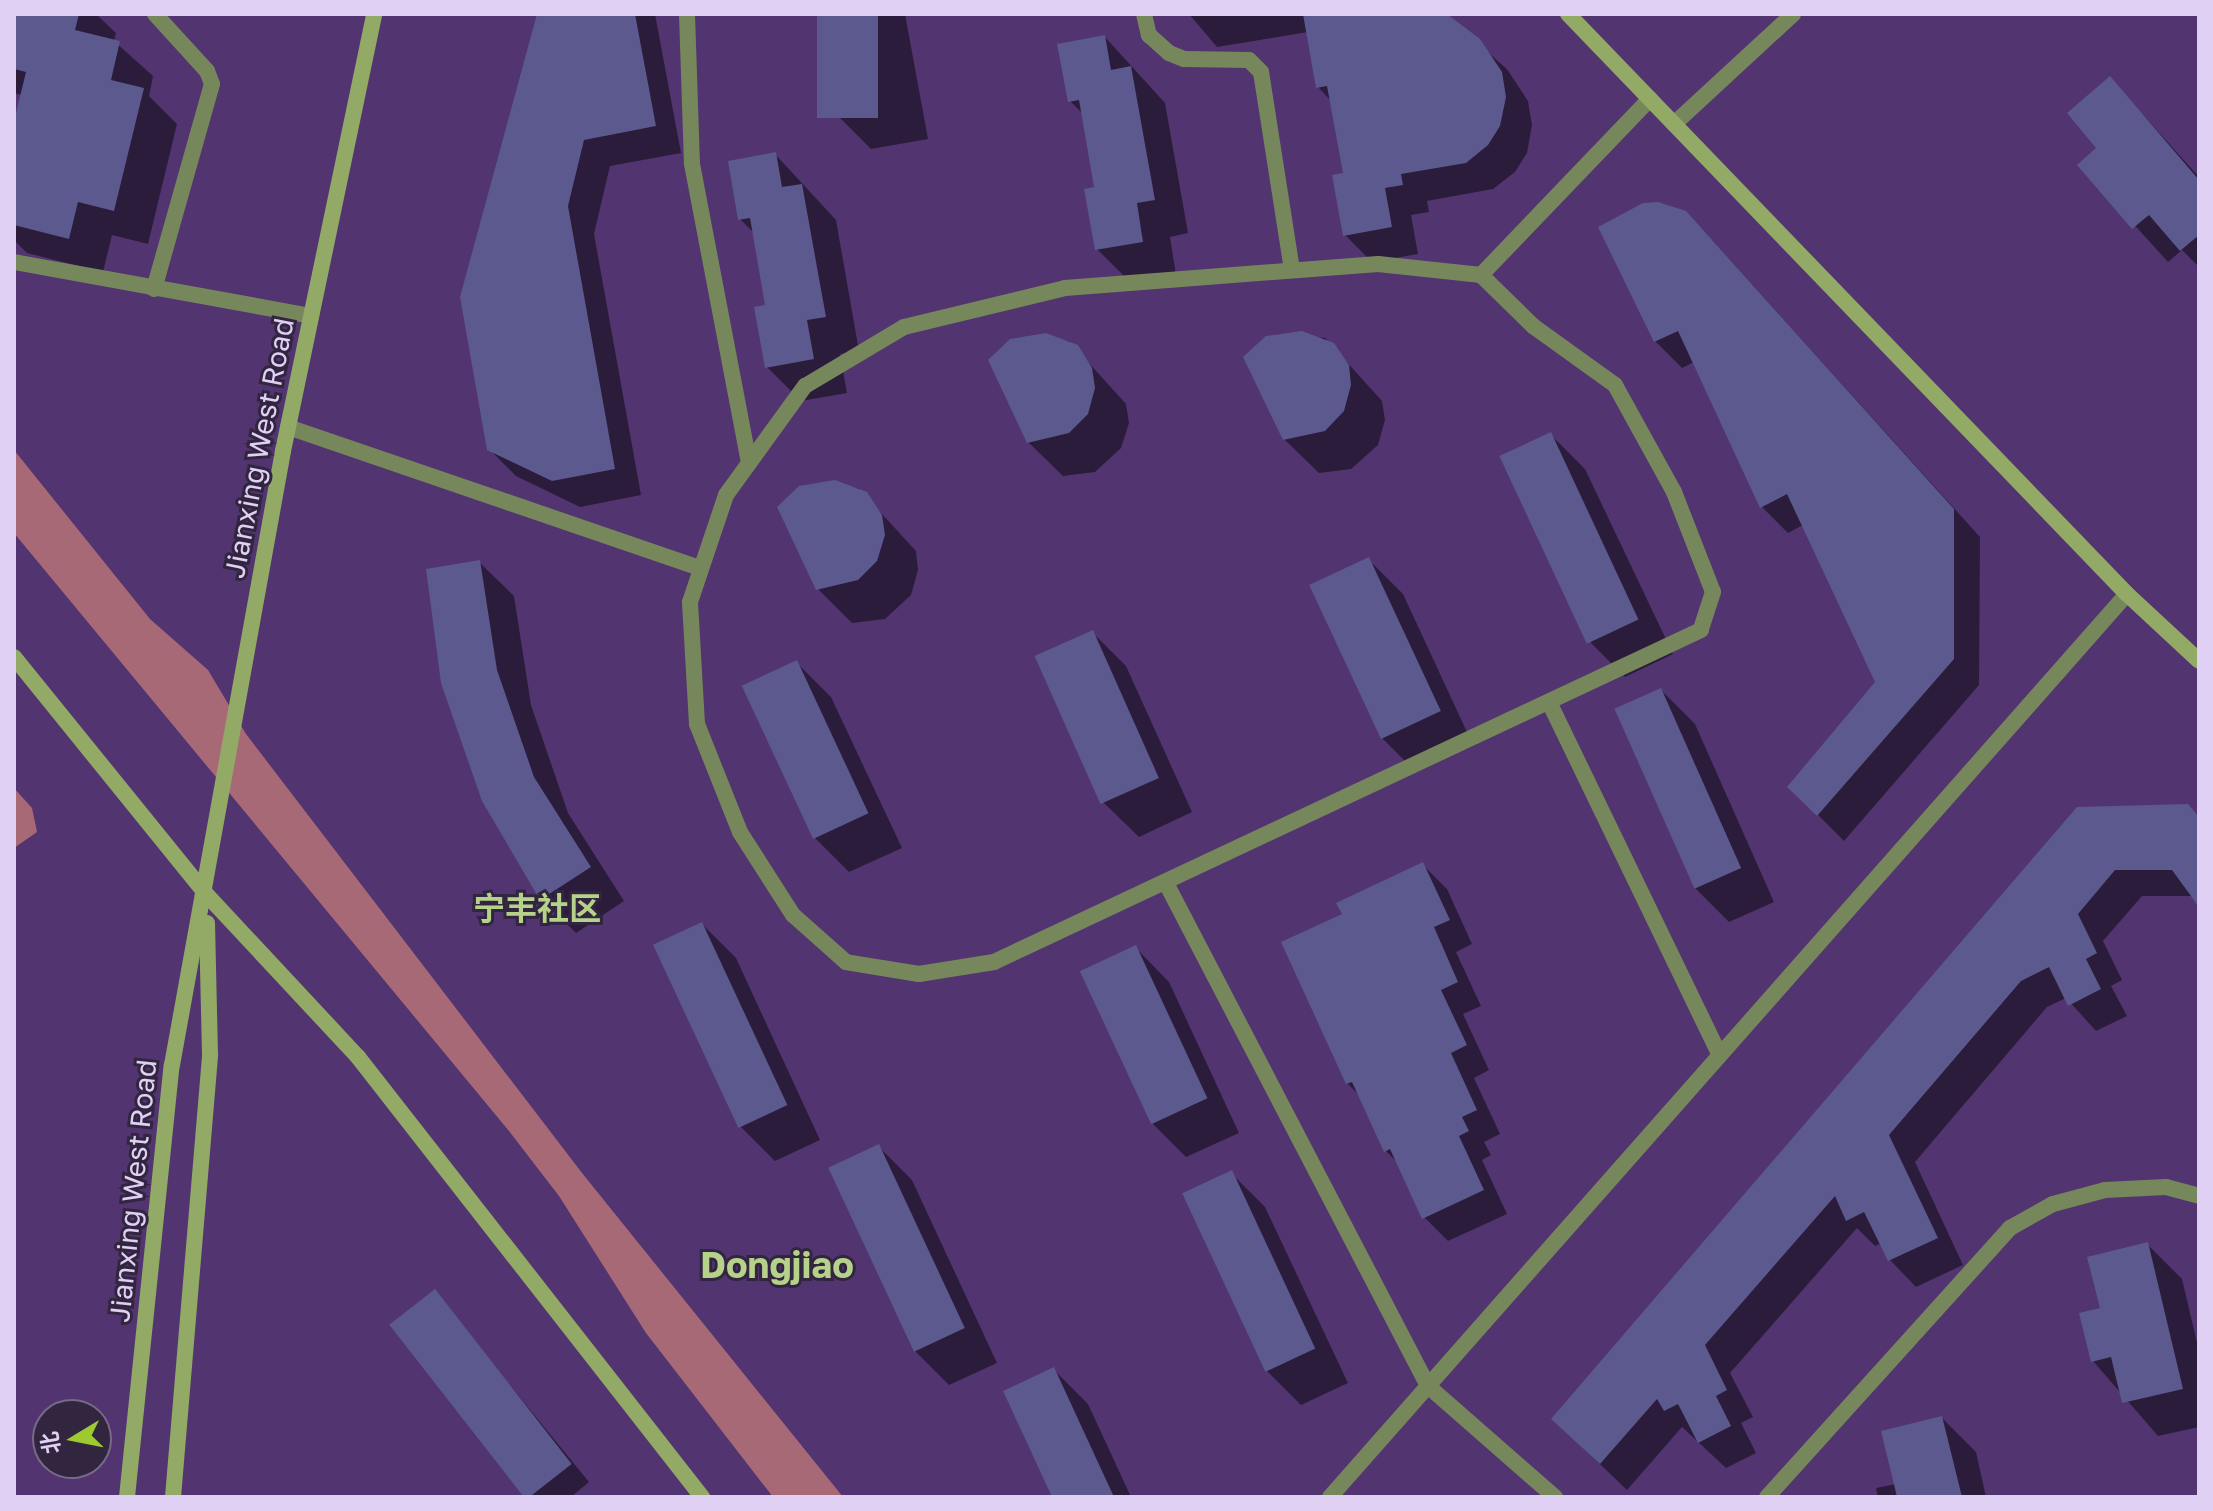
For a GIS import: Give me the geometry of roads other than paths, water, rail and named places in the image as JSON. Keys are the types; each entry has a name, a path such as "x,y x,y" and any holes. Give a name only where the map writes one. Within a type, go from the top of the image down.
{"street":[{"path":"154,289 212,84 207,71 155,14"},
{"name":"Jianxing West Road","path":"127,1497 172,1065 206,894 288,427 374,14"},
{"path":"687,14 692,164 749,463"},
{"path":"1144,14 1149,35 1169,53 1184,59 1249,60 1261,72 1292,269"},
{"path":"1568,14 2127,594 2199,661"},
{"path":"1674,124 1793,14"},
{"path":"1481,275 1650,99"},
{"path":"14,262 311,316"},
{"path":"1378,264 1481,275 1533,326 1615,385 1674,492 1713,592 1701,630 1550,704 994,962 919,974 846,962 793,915 747,843 697,724 690,602 726,495 805,386 904,327 1065,288 1292,269 1378,264"},
{"path":"288,427 701,568"},
{"path":"1330,1497 2127,594"},
{"path":"14,657 206,894 358,1057 702,1497"},
{"path":"1550,704 1720,1055"},
{"path":"1166,883 1428,1386 1555,1497"},
{"name":"Jianxing West Road","path":"173,1497 210,1055 206,894"},
{"path":"1767,1497 2010,1228 2053,1204 2105,1190 2166,1187 2199,1196"}],"district":[{"name":"宁丰社区","path":"537,908"},
{"name":"Dongjiao","path":"777,1265"}]}
